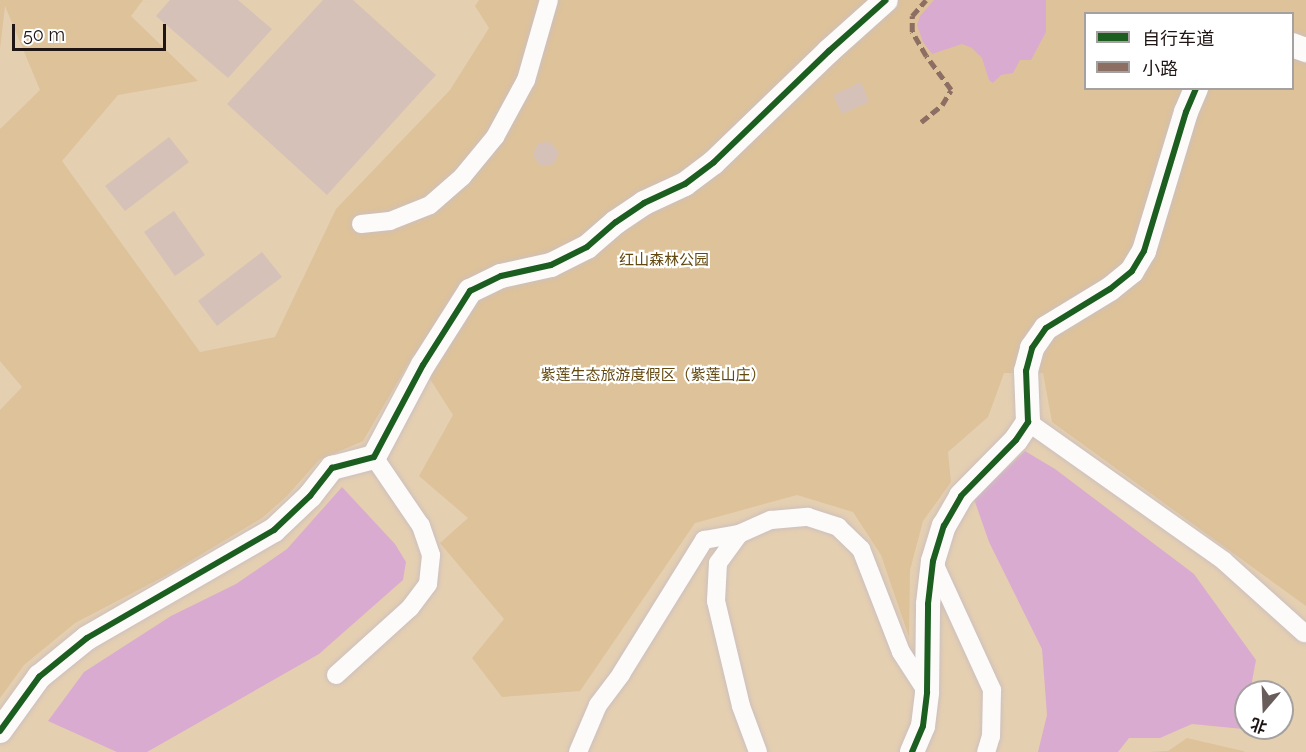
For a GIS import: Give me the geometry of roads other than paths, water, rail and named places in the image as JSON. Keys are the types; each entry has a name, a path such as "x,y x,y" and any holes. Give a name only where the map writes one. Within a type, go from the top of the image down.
{"street":[{"path":"361,225 390,221 430,205 462,177 495,137 526,80 549,0"},
{"path":"0,731 39,678 87,638 274,530 310,496 332,468 374,457 423,365 470,291 501,276 551,265 586,247 644,203 685,184 714,162 829,51 886,0"},
{"path":"912,752 923,726 927,692 926,640 933,561 944,526 961,496 1016,440 1028,422 1026,371 1032,348 1046,328 1110,289 1132,271 1144,251 1186,112 1195,90"},
{"path":"1028,422 1224,561 1304,633"},
{"path":"336,675 410,608 428,584 431,555 422,526 374,457"},
{"path":"578,752 598,705 621,674 704,540 739,534 771,520 807,517 838,527 861,549 901,652 927,692"},
{"path":"739,534 718,563 716,601 741,706 758,752"},
{"path":"933,561 992,690 991,736 986,752"}],"park label":[{"name":"红山森林公园","path":"664,261"},
{"name":"紫莲生态旅游度假区（紫莲山庄）","path":"653,376"}]}
